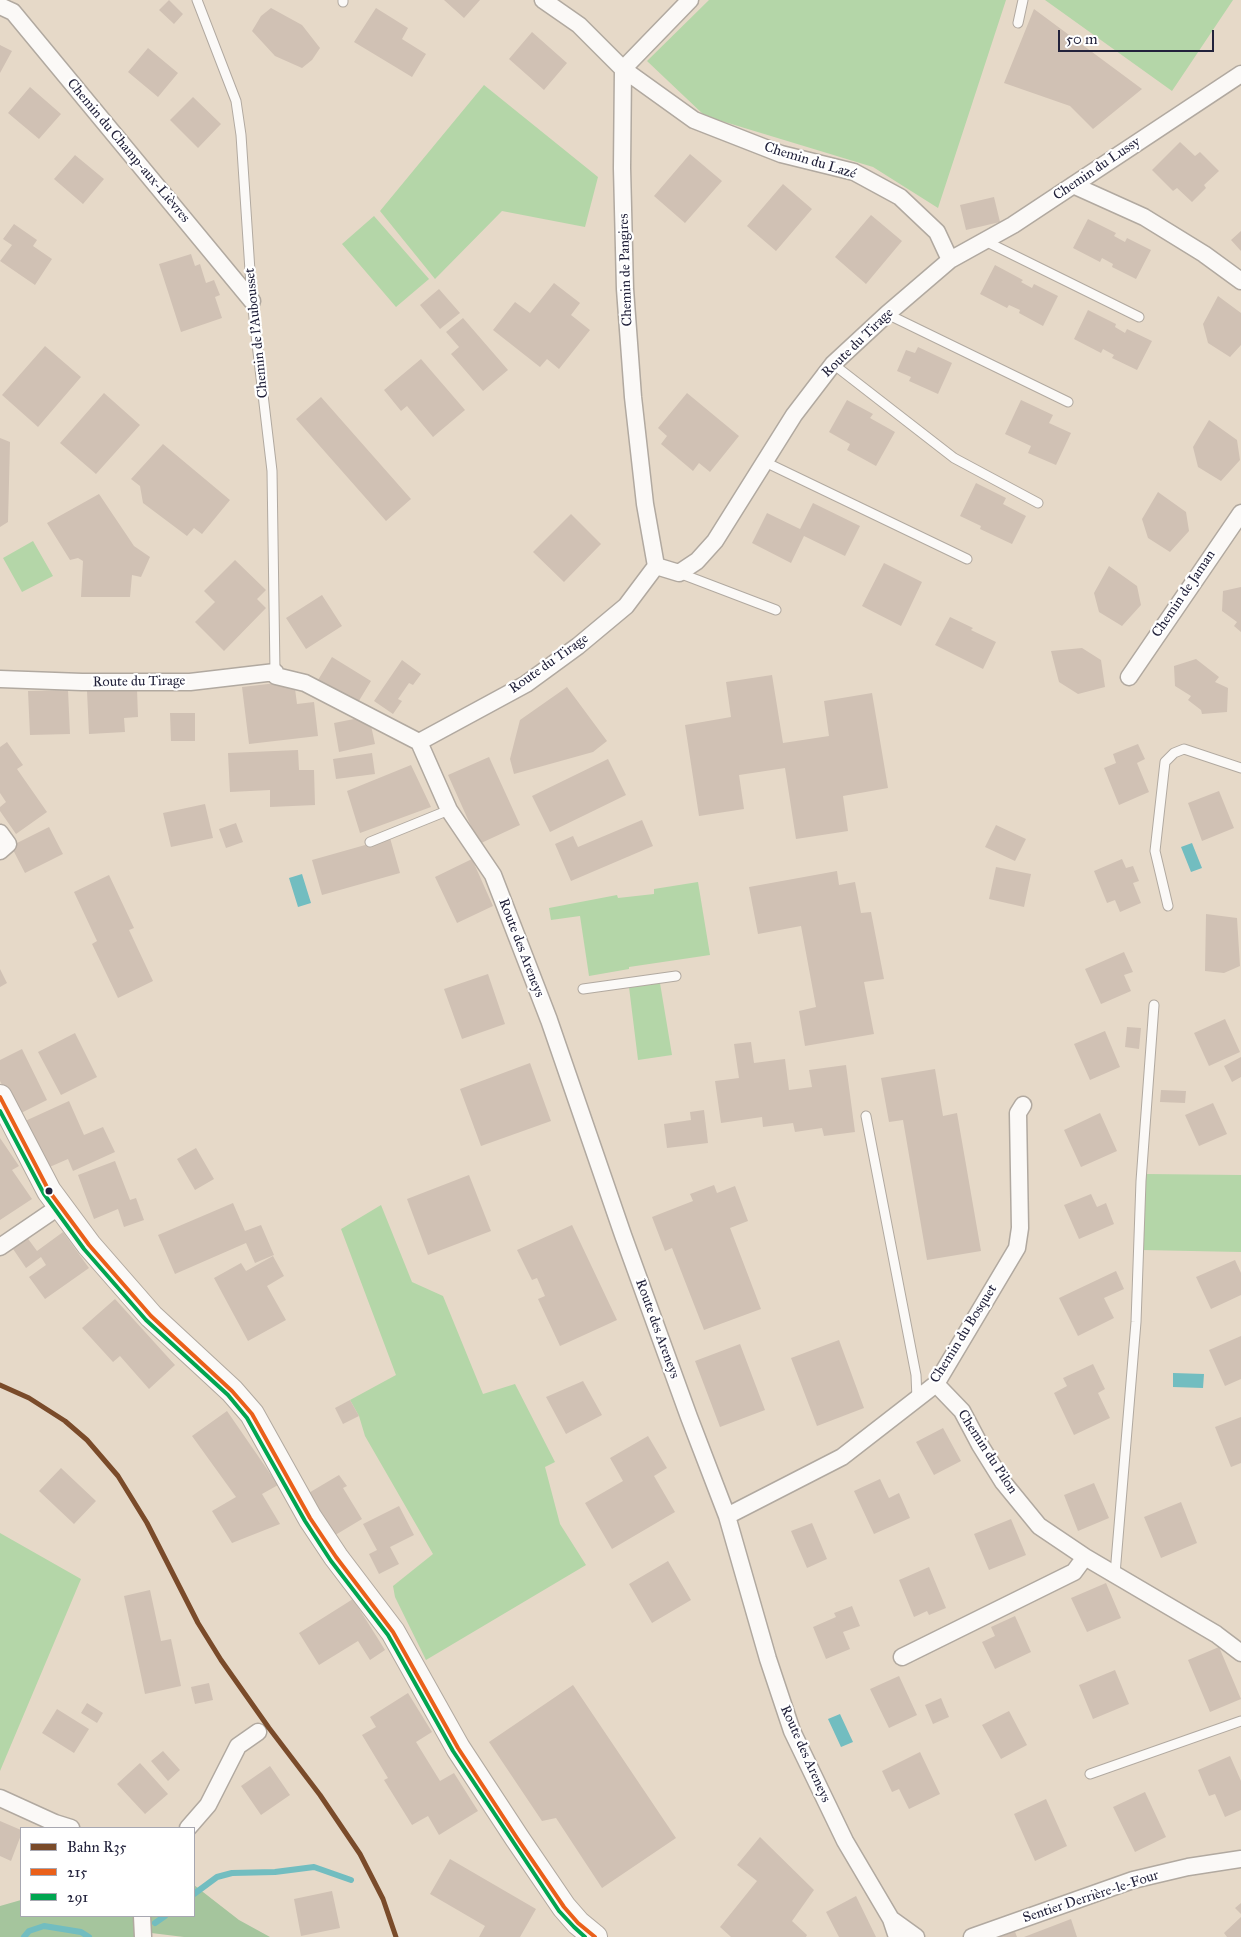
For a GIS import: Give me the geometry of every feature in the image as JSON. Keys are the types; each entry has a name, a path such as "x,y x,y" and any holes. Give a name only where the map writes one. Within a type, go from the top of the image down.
{"main road":[{"path":"0,1097 49,1191 110,1270 151,1316 242,1401 261,1429 310,1518 393,1632 458,1748 516,1838 564,1907 578,1923 595,1937"}],"street":[{"name":"Chemin du Lazé","path":"542,0 579,25 624,69 694,120 781,154 854,172 900,197 937,232 950,260"},
{"path":"624,69 690,0"},
{"name":"Chemin du Champ-aux-Lièvres","path":"0,6 13,12 252,301"},
{"name":"Chemin de Pangires","path":"624,69 622,168 625,289 633,397 644,494 656,566"},
{"name":"Chemin du Lussy","path":"950,260 1012,226 1241,74"},
{"path":"1073,185 1144,217 1204,254 1241,281"},
{"name":"Route du Tirage","path":"679,573 697,561 715,541 799,408 833,364 950,260"},
{"name":"Chemin de Jaman","path":"1129,677 1241,513"},
{"path":"656,566 679,573"},
{"name":"Route du Tirage","path":"419,742 526,684 578,646 626,606 656,566"},
{"path":"275,672 276,676 305,684 419,742"},
{"name":"Route du Tirage","path":"0,680 190,682 275,672"},
{"name":"Route des Areneys","path":"419,742 449,810 493,875 556,1038 636,1271 727,1516 768,1659 792,1731 845,1841 891,1919 897,1937"},
{"path":"0,833 8,844 0,851"},
{"name":"Chemin du Bosquet","path":"727,1516 842,1457 936,1384 1017,1248 1020,1228 1018,1113 1023,1105"},
{"path":"0,1247 60,1206"},
{"name":"Chemin du Pilon","path":"936,1384 962,1412 1003,1482 1039,1526 1084,1557 1216,1634 1241,1653"},
{"path":"902,1657 1074,1572 1084,1557"},
{"path":"189,1827 208,1805 238,1746 258,1732"},
{"path":"0,1798 68,1827"},
{"name":"Sentier Derrière-le-Four","path":"972,1937 1133,1880 1188,1867 1241,1859"},
{"path":"142,1917 143,1937"},
{"name":"Route des Areneys","path":"891,1919 916,1937"}],"lane":[{"name":"Chemin de l'Aubousset","path":"197,0 236,101 241,135 252,301 272,472 275,672"},
{"path":"1018,23 1023,0"},
{"path":"986,241 1139,317"},
{"path":"887,314 1068,402"},
{"path":"833,364 954,458 1038,503"},
{"path":"765,462 967,560"},
{"path":"679,573 776,610"},
{"path":"1168,906 1155,850 1165,762 1174,753 1184,748 1241,768"},
{"path":"370,842 449,810"},
{"path":"582,989 676,976"},
{"path":"1115,1574 1136,1322 1141,1180 1154,1005"},
{"path":"866,1116 916,1376 917,1399"},
{"path":"1090,1774 1241,1721"}],"green space":[{"path":"709,0 1006,0 938,208 873,167 705,116 647,61"},
{"path":"1045,0 1233,0 1172,91"},
{"path":"484,85 598,177 585,227 502,211 435,279 380,211"},
{"path":"374,216 429,279 396,307 342,244"},
{"path":"33,541 53,576 22,592 3,558"},
{"path":"698,882 710,955 629,967 629,969 589,976 580,916 551,920 549,908 617,895 618,898 654,894 654,889"},
{"path":"660,983 672,1055 638,1060 629,987"},
{"path":"1146,1174 1241,1175 1241,1252 1142,1250"},
{"path":"381,1205 412,1282 443,1296 483,1394 515,1384 555,1462 545,1467 560,1524 586,1565 426,1660 395,1597 393,1586 433,1554 365,1436 359,1416 350,1400 396,1375 341,1229"},
{"path":"0,1533 81,1579 0,1771"},
{"path":"195,1886 239,1920 270,1937 184,1937 143,1932 139,1937 0,1937 0,1906 20,1900 20,1917 195,1917"}],"water":[{"path":"1192,843 1202,868 1191,872 1181,847"},
{"path":"302,874 311,903 298,907 289,878"},
{"path":"1173,1373 1204,1374 1203,1388 1173,1387"},
{"path":"840,1714 853,1742 841,1747 828,1719"}],"building":[{"path":"169,0 183,14 174,24 159,10"},
{"path":"444,0 480,0 464,18"},
{"path":"271,8 302,25 320,48 312,60 302,68 275,56 252,31 261,16"},
{"path":"376,8 408,28 402,39 426,54 412,77 354,42"},
{"path":"1034,9 1142,89 1093,129 1070,106 1004,83"},
{"path":"532,32 567,63 544,90 509,59"},
{"path":"0,45 12,51 0,73"},
{"path":"148,48 178,73 158,97 128,72"},
{"path":"30,87 61,114 39,139 8,113"},
{"path":"193,97 221,124 198,148 170,120"},
{"path":"1180,142 1195,156 1200,152 1219,171 1204,185 1206,188 1192,202 1177,188 1173,191 1152,170"},
{"path":"690,154 722,181 685,223 654,196"},
{"path":"75,155 104,179 83,204 54,179"},
{"path":"783,184 812,209 776,251 747,226"},
{"path":"994,197 1000,222 966,230 960,205"},
{"path":"871,215 902,241 866,284 835,257"},
{"path":"1088,219 1116,233 1114,236 1125,242 1127,238 1151,250 1136,279 1112,267 1113,264 1102,258 1100,262 1073,248"},
{"path":"14,224 37,240 33,246 52,259 35,285 0,261 12,245 3,239"},
{"path":"1241,231 1241,251 1231,240"},
{"path":"191,254 195,266 200,264 206,283 214,280 220,295 215,297 222,318 181,332 159,264"},
{"path":"995,265 1023,280 1021,282 1032,288 1034,284 1058,296 1043,326 1019,313 1020,310 1009,305 1007,308 980,294"},
{"path":"554,283 580,303 571,315 590,330 559,369 547,359 540,367 493,330 515,302 530,313"},
{"path":"439,289 460,313 440,329 420,305"},
{"path":"1218,296 1241,313 1241,345 1230,357 1208,343 1203,324"},
{"path":"1088,310 1116,324 1115,327 1125,333 1127,329 1152,341 1137,370 1112,358 1114,355 1103,349 1101,353 1074,339"},
{"path":"463,318 508,370 483,391 451,354 459,347 446,332"},
{"path":"45,346 81,377 38,427 2,395"},
{"path":"918,347 952,363 938,394 909,381 911,377 897,371 906,350 915,353"},
{"path":"421,359 465,410 433,437 407,406 401,411 384,390"},
{"path":"104,393 140,425 96,474 60,443"},
{"path":"687,393 739,436 710,472 699,463 693,471 661,444 667,436 658,428"},
{"path":"321,397 411,499 386,521 296,419"},
{"path":"847,400 873,414 870,418 895,432 876,466 847,450 850,444 829,432"},
{"path":"1021,400 1053,415 1049,423 1071,433 1056,465 1028,453 1031,446 1005,434"},
{"path":"1209,420 1237,440 1240,460 1221,481 1198,467 1193,447"},
{"path":"0,438 10,442 8,522 0,527"},
{"path":"163,444 230,500 202,534 194,528 187,536 143,503 140,486 131,479"},
{"path":"976,483 1006,498 1003,504 1026,516 1012,544 980,529 981,526 960,516"},
{"path":"1158,492 1186,512 1189,531 1170,552 1148,538 1142,519"},
{"path":"99,494 134,546 150,557 141,577 132,575 130,597 81,597 83,561 78,558 70,560 47,523"},
{"path":"813,503 860,526 845,556 804,536 791,563 752,543 767,513 800,529"},
{"path":"571,514 601,544 564,582 533,552"},
{"path":"235,560 266,590 257,599 266,608 224,651 195,622 215,602 204,591"},
{"path":"884,563 922,582 901,626 862,606"},
{"path":"1109,566 1137,586 1141,605 1122,626 1099,612 1094,593"},
{"path":"1241,587 1241,632 1234,626 1237,622 1222,611 1223,591"},
{"path":"322,595 342,626 306,649 286,618"},
{"path":"950,617 996,642 983,669 935,645"},
{"path":"1082,648 1101,660 1105,687 1078,694 1059,682 1051,651"},
{"path":"332,657 371,681 357,704 318,680"},
{"path":"1196,659 1219,677 1215,682 1228,688 1227,712 1202,714 1201,710 1188,700 1191,696 1175,686 1174,666"},
{"path":"402,660 421,674 413,685 409,683 398,699 402,701 393,714 374,701"},
{"path":"772,675 783,743 829,736 824,701 872,693 888,788 843,796 848,831 796,839 785,768 739,775 744,809 699,816 685,725 731,717 726,682"},
{"path":"294,681 297,704 314,702 318,736 249,744 242,687"},
{"path":"567,687 607,741 593,752 514,774 510,759 520,720"},
{"path":"137,689 138,717 124,718 125,732 89,734 87,691"},
{"path":"68,690 70,734 30,735 28,691"},
{"path":"170,713 195,713 195,741 171,741"},
{"path":"369,716 375,744 339,752 334,723"},
{"path":"7,742 23,765 17,769 47,812 16,834 0,811 0,807 6,802 0,793 0,747"},
{"path":"1138,744 1145,759 1137,763 1149,792 1119,805 1104,768 1116,763 1113,754"},
{"path":"298,750 299,770 314,770 315,805 270,807 270,790 230,792 228,753"},
{"path":"372,753 375,774 336,779 333,759"},
{"path":"489,757 520,825 479,844 448,775"},
{"path":"608,759 626,795 550,832 532,796"},
{"path":"411,765 431,807 360,833 347,791"},
{"path":"1219,791 1234,828 1202,841 1188,803"},
{"path":"205,804 213,838 171,847 163,813"},
{"path":"642,820 653,846 571,881 555,844 573,836 578,847"},
{"path":"236,823 243,842 226,848 219,829"},
{"path":"996,825 1026,839 1015,861 985,847"},
{"path":"49,827 63,854 25,873 11,846"},
{"path":"390,838 400,873 322,895 312,860"},
{"path":"472,859 493,906 457,923 435,877"},
{"path":"1122,859 1126,868 1133,866 1139,881 1133,883 1141,903 1120,912 1115,900 1107,903 1094,871"},
{"path":"996,867 1031,874 1024,907 989,899"},
{"path":"837,871 839,885 855,882 861,913 871,912 884,979 864,982 874,1034 805,1046 799,1011 816,1007 801,926 758,934 749,887"},
{"path":"109,875 134,928 129,930 153,981 118,998 92,944 97,941 74,892"},
{"path":"1206,914 1237,918 1240,966 1224,973 1205,971"},
{"path":"1124,952 1133,972 1124,975 1131,991 1101,1004 1085,969"},
{"path":"0,969 7,983 0,987"},
{"path":"488,974 505,1024 462,1039 444,989"},
{"path":"1225,1019 1240,1052 1209,1066 1194,1033"},
{"path":"1127,1027 1141,1028 1139,1049 1125,1047"},
{"path":"1105,1031 1120,1067 1090,1080 1074,1044"},
{"path":"75,1033 97,1077 61,1095 38,1052"},
{"path":"751,1042 754,1063 785,1059 789,1090 812,1087 809,1070 846,1065 855,1132 824,1136 822,1128 795,1132 793,1123 763,1127 762,1117 721,1123 715,1081 739,1078 734,1044"},
{"path":"22,1049 47,1100 17,1115 0,1081 0,1060"},
{"path":"1241,1057 1241,1077 1232,1082 1224,1066"},
{"path":"530,1063 551,1121 481,1146 460,1089"},
{"path":"935,1069 943,1116 957,1113 981,1251 927,1260 903,1120 889,1122 881,1078"},
{"path":"1161,1090 1186,1091 1185,1103 1160,1102"},
{"path":"69,1101 84,1135 103,1127 115,1152 73,1171 68,1159 45,1169 23,1122"},
{"path":"1213,1103 1227,1134 1199,1146 1185,1115"},
{"path":"704,1110 708,1143 667,1148 664,1124 691,1120 690,1112"},
{"path":"1100,1113 1117,1151 1081,1167 1064,1130"},
{"path":"0,1138 19,1166 12,1170 32,1199 0,1220"},
{"path":"196,1148 214,1179 195,1190 177,1159"},
{"path":"115,1161 130,1200 136,1198 144,1220 124,1227 118,1209 94,1219 78,1175"},
{"path":"469,1175 491,1231 428,1255 407,1199"},
{"path":"714,1185 717,1193 735,1186 748,1221 730,1228 761,1309 704,1330 672,1248 665,1251 652,1217 693,1201 690,1194"},
{"path":"1091,1194 1097,1207 1106,1203 1114,1224 1079,1239 1064,1205"},
{"path":"233,1203 245,1231 261,1225 274,1255 255,1263 246,1243 175,1274 158,1235"},
{"path":"572,1225 617,1320 560,1346 538,1299 545,1296 537,1278 532,1280 517,1250"},
{"path":"63,1232 89,1268 45,1299 29,1277 46,1265 41,1257 26,1268 11,1246 26,1236 37,1251"},
{"path":"273,1256 284,1276 267,1286 286,1320 248,1341 214,1278 241,1263 246,1271"},
{"path":"1235,1260 1241,1273 1241,1295 1211,1309 1196,1277"},
{"path":"1116,1271 1124,1289 1104,1298 1114,1318 1078,1336 1059,1298"},
{"path":"115,1299 175,1365 149,1389 120,1356 113,1362 82,1328"},
{"path":"1241,1336 1241,1379 1225,1386 1209,1350"},
{"path":"839,1340 864,1408 817,1426 791,1358"},
{"path":"740,1344 765,1410 720,1427 695,1361"},
{"path":"1093,1364 1105,1389 1098,1393 1110,1418 1074,1435 1054,1393 1067,1386 1063,1378"},
{"path":"583,1381 602,1415 566,1434 546,1397"},
{"path":"350,1400 359,1416 343,1424 335,1408"},
{"path":"227,1411 278,1485 262,1494 280,1524 232,1543 212,1511 236,1497 192,1436"},
{"path":"1241,1417 1241,1463 1231,1467 1215,1427"},
{"path":"943,1428 961,1461 934,1475 916,1442"},
{"path":"648,1436 667,1468 654,1476 675,1512 612,1549 585,1503 623,1481 610,1458"},
{"path":"61,1468 96,1501 74,1524 39,1491"},
{"path":"339,1475 347,1486 343,1488 362,1519 332,1537 307,1494"},
{"path":"880,1479 889,1498 899,1493 910,1518 874,1534 854,1491"},
{"path":"1094,1483 1109,1518 1078,1531 1064,1495"},
{"path":"1181,1502 1197,1543 1161,1558 1144,1517"},
{"path":"399,1506 414,1535 390,1547 399,1564 379,1574 369,1554 377,1550 363,1524"},
{"path":"1011,1519 1026,1555 989,1570 974,1534"},
{"path":"812,1523 827,1559 807,1568 791,1531"},
{"path":"668,1561 691,1600 652,1623 629,1584"},
{"path":"929,1567 946,1608 929,1615 927,1611 914,1617 899,1580"},
{"path":"1106,1583 1121,1618 1087,1632 1071,1598"},
{"path":"150,1590 161,1641 171,1639 181,1686 145,1694 124,1596"},
{"path":"353,1599 385,1650 370,1660 358,1641 319,1665 299,1633"},
{"path":"852,1606 860,1626 843,1632 850,1649 826,1659 813,1627 836,1617 834,1613"},
{"path":"1015,1616 1031,1652 995,1669 982,1642 995,1636 991,1627"},
{"path":"1219,1647 1241,1699 1210,1712 1188,1660"},
{"path":"1115,1670 1129,1704 1093,1719 1079,1685"},
{"path":"899,1676 917,1715 889,1728 870,1689"},
{"path":"209,1683 213,1700 195,1704 191,1687"},
{"path":"573,1685 676,1838 602,1888 556,1818 542,1821 489,1742"},
{"path":"408,1693 432,1732 416,1742 440,1781 454,1773 478,1811 439,1835 428,1816 412,1825 384,1780 388,1778 362,1735 376,1727 370,1717"},
{"path":"941,1698 949,1717 933,1724 925,1705"},
{"path":"87,1703 103,1713 97,1723 81,1713"},
{"path":"57,1709 89,1729 74,1753 42,1733"},
{"path":"1009,1711 1027,1745 1001,1759 982,1725"},
{"path":"163,1751 180,1770 168,1781 151,1761"},
{"path":"920,1752 940,1794 909,1809 899,1789 892,1792 882,1771"},
{"path":"1230,1756 1241,1781 1241,1810 1225,1817 1215,1794 1209,1796 1198,1770"},
{"path":"140,1763 168,1794 145,1814 117,1784"},
{"path":"270,1766 290,1795 261,1815 241,1786"},
{"path":"1145,1792 1166,1837 1135,1852 1113,1807"},
{"path":"1046,1799 1067,1846 1035,1861 1014,1814"},
{"path":"0,1821 20,1830 20,1838 11,1861 0,1856"},
{"path":"760,1837 814,1890 792,1921 807,1935 806,1937 731,1937 720,1927 757,1881 737,1865"},
{"path":"450,1859 536,1909 520,1937 479,1937 485,1926 430,1894"},
{"path":"332,1891 340,1928 301,1936 294,1899"},
{"path":"856,1896 876,1937 839,1937 826,1912"},
{"path":"1241,1903 1241,1914 1235,1908"},
{"path":"1241,1917 1241,1937 1227,1937 1224,1933"},
{"path":"1071,1919 1077,1937 1024,1937"},
{"path":"1014,1929 1017,1937 993,1937"}],"waterway":[{"path":"195,1893 217,1877 232,1873 275,1872 314,1867 351,1880"},
{"path":"155,1923 164,1917"},
{"path":"24,1937 29,1931 44,1926 81,1932 89,1937"}],"rail line":[{"name":"R35","path":"0,1385 29,1398 65,1421 87,1440 118,1476 147,1523 198,1623 221,1660 269,1728 320,1795 360,1854 383,1899 396,1937"}],"transit line":[{"name":"215","path":"0,1097 49,1191 89,1245 151,1316 232,1391 252,1414 310,1518 336,1557 393,1632 458,1748 517,1838 564,1907 578,1923 595,1937"},
{"name":"291","path":"0,1111 44,1194 84,1249 146,1320 228,1395 247,1418 305,1521 331,1561 388,1635 453,1751 559,1911 585,1937"}]}
